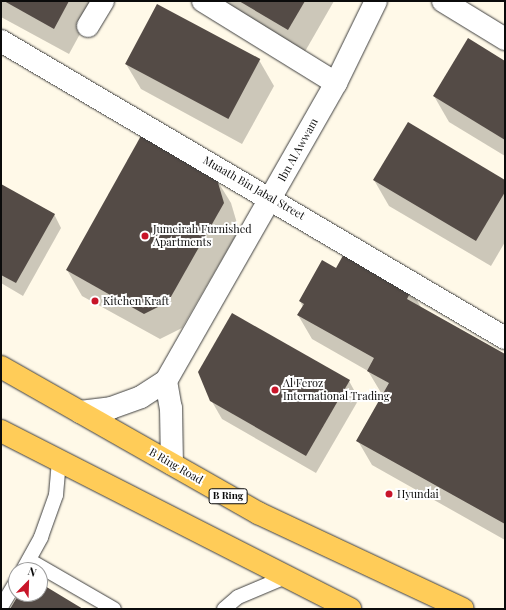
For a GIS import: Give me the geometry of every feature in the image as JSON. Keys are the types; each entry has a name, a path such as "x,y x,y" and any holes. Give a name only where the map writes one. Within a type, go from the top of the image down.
{"main road":[{"name":"B Ring Road","path":"1,366 258,513 463,609"},
{"path":"1,431 59,459 350,609"}],"street":[{"path":"88,26 102,1"},
{"path":"203,1 336,83"},
{"name":"Ibn Al Awwam","path":"80,412 111,408 126,403 140,397 166,381 336,83 376,1"},
{"path":"443,1 505,39"},
{"name":"Muaath Bin Jabal Street","path":"1,41 271,198 505,338"},
{"path":"166,381 171,408 172,464"}],"lane":[{"path":"28,562 41,537 56,495 59,459"},
{"path":"48,576 114,609"},
{"path":"224,609 238,597 288,576"},
{"path":"1,607 8,595"}],"building":[{"path":"4,1 69,1 54,29"},
{"path":"239,1 305,1 288,30"},
{"path":"157,4 260,59 228,119 125,64"},
{"path":"468,38 505,61 505,140 433,96"},
{"path":"408,122 505,180 505,192 476,241 373,180"},
{"name":"Jumeirah Furnished Apartments","path":"142,134 216,176 224,203 168,302 144,314 66,270"},
{"path":"1,184 55,214 16,283 1,275"},
{"path":"345,252 412,289 407,299 505,354 505,524 356,441 389,383 367,371 374,358 297,315 304,304 299,301 322,260 336,268"},
{"name":"Al Feroz International Trading","path":"232,313 350,380 306,456 210,401 198,372"},
{"path":"48,588 83,609 10,609 14,602 48,602"}],"place":[{"name":"Jumeirah Furnished Apartments","path":"145,236"},
{"name":"Kitchen Kraft","path":"95,301"},
{"name":"Al Feroz International Trading","path":"275,390"},
{"name":"Hyundai","path":"389,494"}]}
